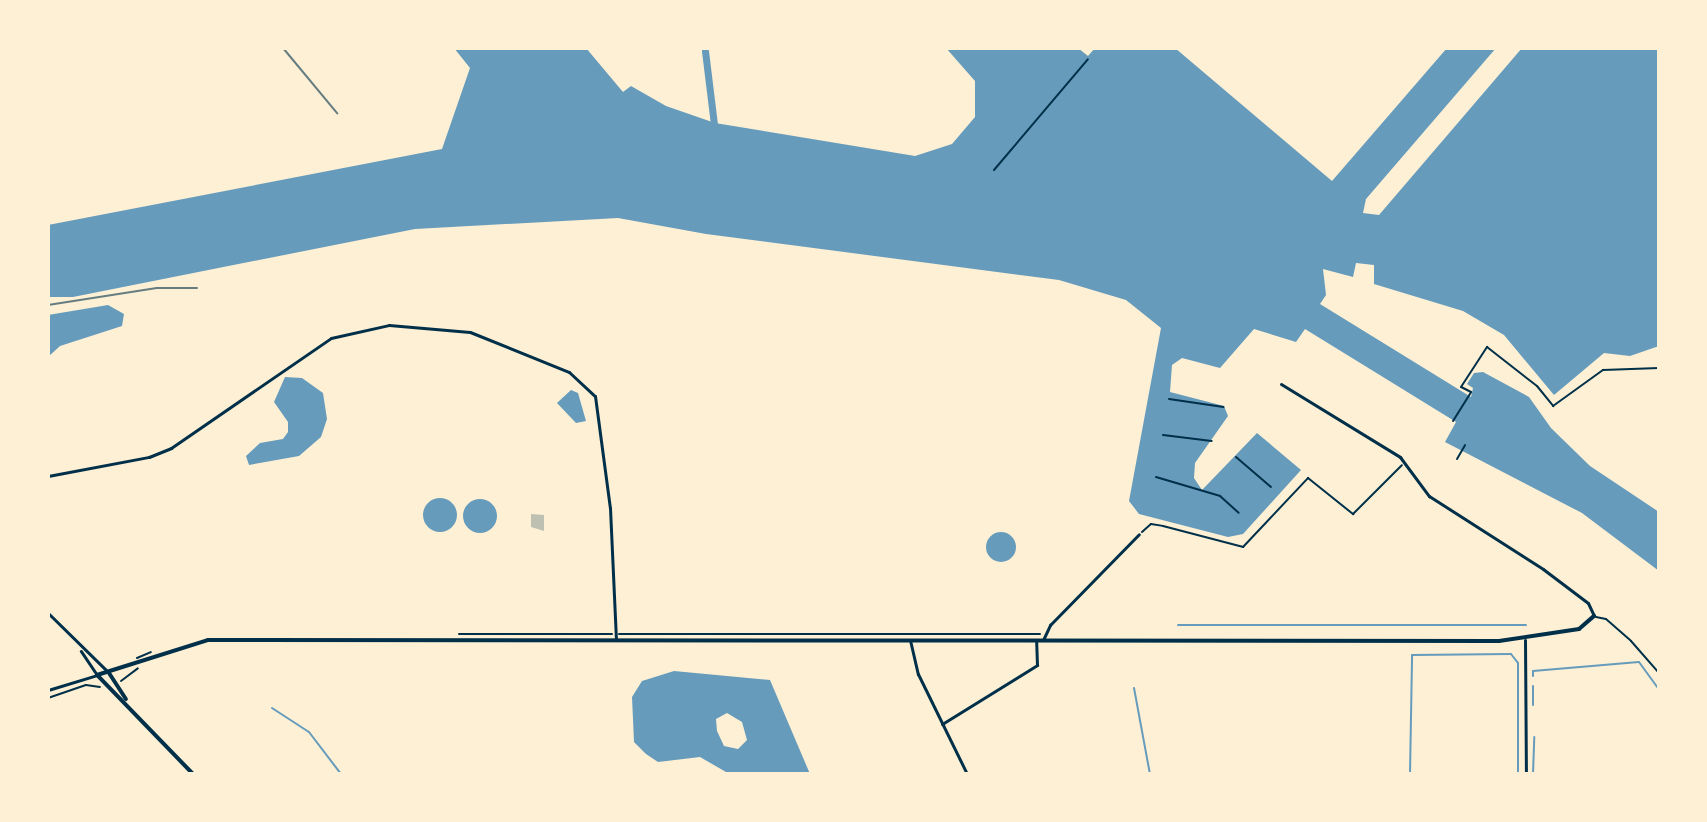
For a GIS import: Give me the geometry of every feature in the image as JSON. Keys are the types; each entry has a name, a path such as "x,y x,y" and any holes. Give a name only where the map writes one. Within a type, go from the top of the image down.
{"street":[{"path":"48,476 149,457 171,448 331,338 389,325 470,332 569,372 595,396 610,508 616,640"},
{"path":"48,690 208,640 1525,640 1579,629 1594,616 1588,603 1543,569 1429,496 1407,462 1281,384"},
{"path":"1043,641 1050,625 1139,534"},
{"path":"48,613 80,649 97,675 127,701 193,774"},
{"path":"910,640 911,656 967,774"},
{"path":"1525,640 1526,774"},
{"path":"942,724 1037,665 1036,641"},
{"path":"80,649 108,672 127,701"}],"lane":[{"path":"1594,616 1606,619 1659,673"}],"path":[{"path":"994,170 1088,59"},
{"path":"1453,421 1471,392 1461,387 1487,347 1537,386 1553,406 1603,370 1659,368"},
{"path":"1169,399 1223,407"},
{"path":"1163,435 1212,441"},
{"path":"1457,459 1465,445"},
{"path":"1236,457 1271,487"},
{"path":"1139,534 1151,524 1243,547 1308,478 1353,514 1407,462"},
{"path":"1156,477 1220,496 1239,513"}],"water":[{"path":"454,48 586,48 623,92 631,86 666,106 715,123 915,156 952,144 975,117 975,81 946,48 1078,48 1088,56 1095,48 1175,48 1332,181 1447,48 1496,48 1366,199 1363,213 1379,215 1522,48 1659,48 1659,346 1630,356 1604,353 1554,395 1504,335 1463,311 1374,284 1374,265 1356,263 1353,277 1323,269 1326,295 1320,304 1471,397 1473,388 1467,384 1474,373 1483,372 1529,397 1551,428 1590,466 1659,512 1659,571 1582,513 1445,442 1456,422 1305,329 1296,342 1254,329 1220,368 1182,358 1172,365 1170,392 1224,406 1228,416 1195,463 1194,478 1202,490 1257,433 1301,470 1243,534 1228,537 1139,514 1129,501 1161,328 1126,300 1059,280 706,234 618,218 415,229 73,297 48,297 48,225 442,149 470,68"},
{"path":"108,305 124,314 122,326 60,346 48,357 48,315"},
{"path":"285,377 302,378 323,393 327,419 321,437 299,456 249,465 246,456 260,443 283,439 288,432 288,422 274,402"},
{"path":"571,390 578,393 586,421 576,423 557,403"},
{"path":"440,498 452,503 457,515 452,527 440,532 428,527 423,515 428,503"},
{"path":"480,499 492,504 497,516 492,528 480,533 468,528 463,516 468,504"},
{"path":"1001,532 1012,536 1016,547 1012,558 1001,562 990,558 986,547 990,536"},
{"path":"674,671 770,680 810,774 726,772 700,757 658,762 634,742 632,697 642,681","holes":["727,713 742,722 747,740 738,749 724,746 717,731 716,719"]}],"building":[{"path":"531,514 544,515 544,531 531,527"}],"waterway":[{"path":"705,51 715,132"},
{"path":"1178,625 1526,625"},
{"path":"1410,774 1412,655 1511,654 1518,663 1518,774"},
{"path":"1533,676 1533,671 1639,662 1659,690"},
{"path":"1533,686 1533,705"},
{"path":"1134,688 1150,774"},
{"path":"272,708 309,732 341,774"},
{"path":"1533,774 1534,737"}],"railway":[{"path":"283,48 337,113"},
{"path":"48,305 157,288 197,288"}]}
